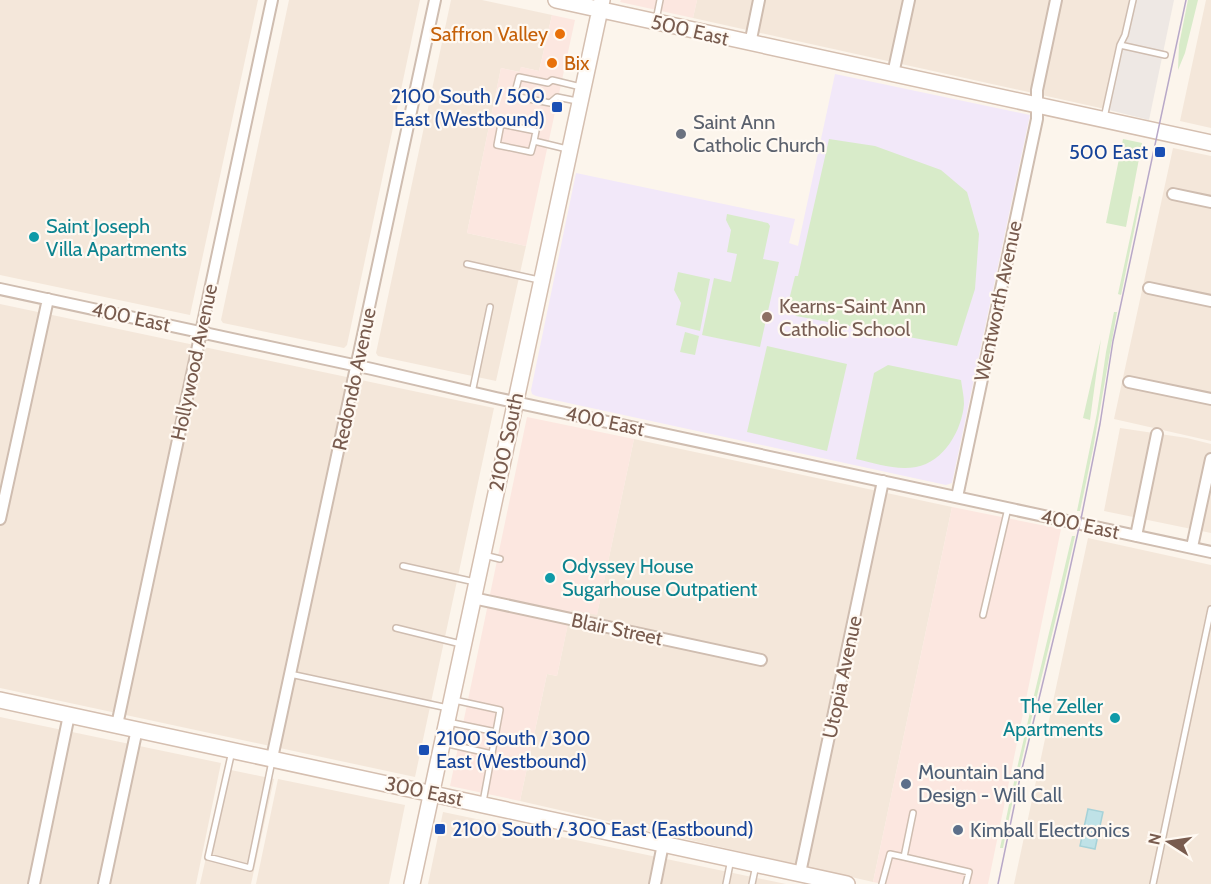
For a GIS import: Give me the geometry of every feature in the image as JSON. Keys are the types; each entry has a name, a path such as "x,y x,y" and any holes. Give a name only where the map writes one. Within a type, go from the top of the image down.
{"street":[{"name":"Hollywood Avenue","path":"117,725 272,0"},
{"name":"Redondo Avenue","path":"272,758 435,0"},
{"name":"500 East","path":"560,0 601,5 655,22 750,44 1211,143"},
{"path":"750,44 759,0"},
{"path":"893,74 909,0"},
{"name":"Wentworth Avenue","path":"957,497 1037,119 1037,90 1056,0"},
{"name":"2100 South","path":"412,884 601,5"},
{"path":"1173,194 1211,202"},
{"path":"1149,288 1211,301"},
{"name":"400 East","path":"0,289 1211,552"},
{"path":"0,519 48,299"},
{"path":"1130,382 1211,399"},
{"path":"1136,536 1157,434"},
{"path":"1192,547 1211,459"},
{"name":"Utopia Avenue","path":"800,873 884,481"},
{"name":"Blair Street","path":"473,598 761,660"},
{"name":"300 East","path":"0,700 847,884"},
{"path":"34,884 69,715"},
{"path":"104,884 137,729"},
{"path":"655,884 663,844"}],"lane":[{"path":"655,22 660,0"},
{"path":"1103,120 1133,0"},
{"path":"1120,45 1165,55"},
{"path":"519,78 548,83 552,80 581,94 557,97 550,104 514,96 519,78"},
{"path":"501,124 536,131 534,141 531,152 497,145 501,124"},
{"path":"534,141 569,149"},
{"path":"467,264 541,280"},
{"path":"472,393 490,307"},
{"path":"983,615 1008,508"},
{"path":"482,555 500,559"},
{"path":"403,566 477,582"},
{"path":"1153,884 1211,609"},
{"path":"396,628 463,644"},
{"path":"290,674 449,710 496,732"},
{"path":"449,710 500,710 483,804"},
{"path":"442,742 492,754"},
{"path":"232,750 208,857 250,868 272,758"},
{"path":"904,857 913,813"},
{"path":"882,884 890,854 969,872 966,884"},
{"path":"726,884 731,858"},
{"path":"752,884 757,864"}],"shaded area":[{"path":"0,0 258,0 190,315 0,275"},
{"path":"289,0 420,0 347,345 344,348 223,323 221,320"},
{"path":"451,0 482,0 552,15 539,71 521,67 520,72 501,68 467,233 526,246 496,381 378,356 376,353"},
{"path":"621,0 697,0 693,18 620,2"},
{"path":"697,0 1129,0 1105,109 693,18"},
{"path":"1129,0 1174,0 1149,120 1105,109"},
{"path":"1206,0 1211,0 1211,128 1180,121"},
{"path":"552,15 575,20 526,246 467,233 501,68 519,72 521,67 539,71"},
{"name":"Kearns-Saint Ann Catholic School","path":"835,74 1030,115 952,483 946,485 532,394 576,173 795,219 789,243 798,246"},
{"path":"1173,148 1211,156 1211,441 1114,419"},
{"path":"0,304 494,408 415,777 0,688"},
{"path":"527,417 634,439 597,615 571,610 557,676 547,674 520,801 450,786"},
{"path":"1120,428 1211,444 1211,533 1104,511"},
{"path":"634,439 952,507 873,882 520,801 547,674 557,676 571,609 597,614"},
{"path":"952,507 1061,529 988,884 883,884 873,882"},
{"path":"1088,538 1211,565 1211,884 1014,884"},
{"path":"0,717 221,763 196,884 0,884"},
{"path":"226,769 274,779 251,884 200,884"},
{"path":"278,779 405,805 389,884 256,884"},
{"path":"443,812 786,884 428,884"}],"green space":[{"path":"1188,0 1198,0 1185,53 1178,70 1179,45"},
{"path":"829,139 875,146 941,170 967,192 979,234 975,289 957,346 796,316 788,304 795,276 798,276"},
{"path":"1123,139 1142,143 1126,227 1106,223"},
{"path":"1139,196 1141,197 1121,295 1118,294"},
{"path":"727,214 768,223 770,226 763,259 779,262 760,347 702,335 714,278 731,282 737,254 727,252 731,230 726,220"},
{"path":"678,272 710,279 700,331 676,325 681,303 674,290"},
{"path":"1114,312 1117,312 1093,449 1080,511 1077,511 1097,413"},
{"path":"685,332 699,336 695,355 680,352"},
{"path":"1101,339 1090,420 1083,418"},
{"path":"767,346 847,364 827,451 747,432"},
{"path":"888,365 961,380 964,404 960,424 943,452 926,464 901,468 856,459 874,373"},
{"path":"1072,536 1075,536 1019,770 1003,848 1000,848 1026,731"}],"water":[{"path":"1088,809 1103,812 1095,849 1080,846"}],"tram line":[{"path":"998,884 1021,773 1082,514 1100,424 1113,341 1186,0"}],"place":[{"name":"Saffron Valley","path":"560,34"},
{"name":"Bix","path":"552,63"},
{"name":"2100 South / 500 East (Westbound)","path":"557,107"},
{"name":"Saint Ann Catholic Church","path":"681,134"},
{"name":"500 East","path":"1160,152"},
{"name":"Saint Joseph Villa Apartments","path":"34,237"},
{"name":"Kearns-Saint Ann Catholic School","path":"767,317"},
{"name":"Odyssey House Sugarhouse Outpatient","path":"550,578"},
{"name":"The Zeller Apartments","path":"1115,718"},
{"name":"2100 South / 300 East (Westbound)","path":"424,750"},
{"name":"Mountain Land Design - Will Call","path":"906,784"},
{"name":"2100 South / 300 East (Eastbound)","path":"440,829"},
{"name":"Kimball Electronics","path":"958,830"}]}
